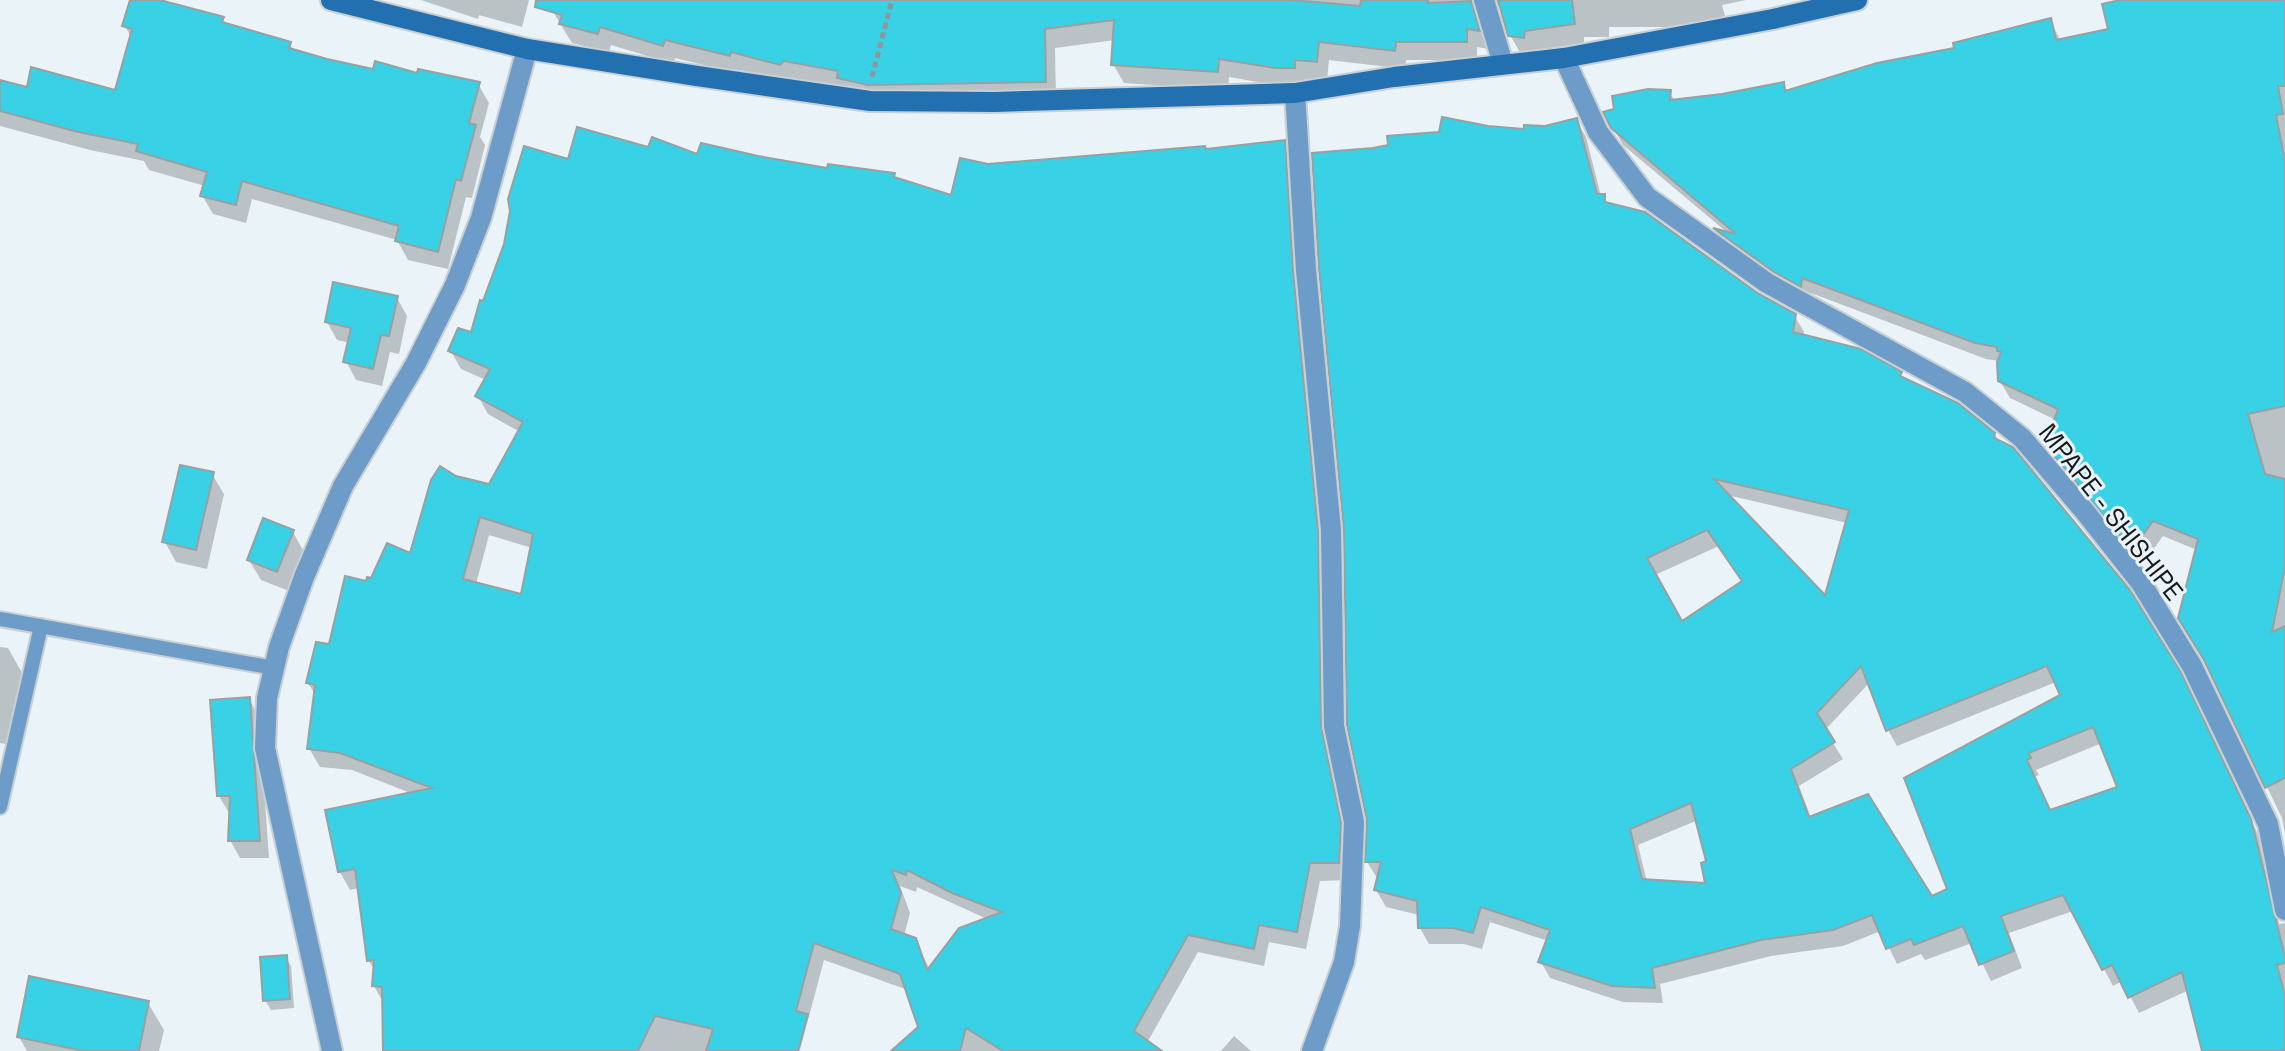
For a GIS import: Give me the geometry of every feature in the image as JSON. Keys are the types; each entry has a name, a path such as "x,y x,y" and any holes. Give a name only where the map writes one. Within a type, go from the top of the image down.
{"street":[{"path":"331,0 527,49 870,101 994,102 1295,93 1564,58 1857,0"},
{"path":"1484,0 1503,64"},
{"path":"332,1051 265,748 267,698 279,647 304,577 343,486 416,363 455,285 481,218 527,49"},
{"name":"MPAPE - SHISHIPE","path":"1564,58 1598,132 1647,197 1767,283 1965,392 2022,438 2141,583 2185,655 2279,844 2285,910"},
{"path":"1295,93 1306,270 1331,530 1334,726 1354,822 1350,926 1344,962 1312,1051"}],"lane":[{"path":"0,619 274,668"},
{"path":"0,807 41,626"}],"path":[{"path":"870,101 874,66 892,0"}],"building":[{"path":"130,0 160,0 224,17 222,22 291,42 289,48 327,59 373,69 375,61 417,73 418,69 480,82 469,123 476,125 461,181 456,179 438,252 395,241 399,226 242,181 236,205 200,196 207,172 136,151 138,144 0,111 0,80 27,87 31,67 115,90 132,29 122,26"},
{"path":"536,0 1293,0 1360,6 1361,0 1471,1 1480,31 1467,29 1467,42 1396,42 1395,51 1319,42 1317,62 1295,60 1295,68 1275,68 1219,59 1218,72 1111,65 1114,20 1045,29 1046,82 868,85 837,78 838,71 784,61 780,65 665,40 663,46 600,27 598,34 559,24 562,15 535,7"},
{"path":"1498,0 1572,0 1575,24 1525,31 1524,38 1508,36"},
{"path":"2120,0 2285,0 2285,86 2278,86 2283,114 2276,115 2285,161 2285,406 2248,414 2265,474 2285,479 2285,567 2272,632 2285,626 2285,778 2265,788 2204,660 2178,618 2198,539 2153,521 2132,550 2045,445 2058,409 1998,381 1997,362 2001,352 1997,351 1997,347 1975,343 1802,278 1801,287 1774,272 1713,228 1736,234 1611,128 1603,112 1614,109 1612,96 1648,89 1671,90 1670,100 1784,82 1785,91 1877,63 1954,48 1953,43 2051,18 2056,40 2108,29 2102,4"},
{"path":"1442,117 1524,129 1524,125 1545,126 1577,118 1597,194 1605,194 1605,202 1645,212 1759,294 1796,314 1793,332 1861,349 1902,372 1900,376 1958,403 1995,433 1994,438 2013,447 2130,590 2181,672 2251,819 2285,957 2285,963 2277,965 2285,996 2285,1051 2202,1051 2182,972 2128,998 2112,965 2102,970 2063,895 2001,916 2014,951 1979,965 1963,926 1914,945 1911,939 1886,949 1872,915 1833,930 1761,940 1652,968 1655,988 1612,986 1538,962 1550,930 1481,907 1473,933 1453,928 1418,928 1417,901 1374,890 1381,862 1365,862 1367,820 1347,725 1344,530 1319,269 1312,153 1373,148 1388,145 1387,136 1439,132","holes":["1714,479 1849,510 1825,595","1707,530 1742,581 1682,621 1647,558","1861,666 1886,731 2047,666 2060,695 1904,778 1947,889 1932,896 1868,794 1809,817 1791,769 1835,742 1817,713","2093,727 2117,787 2050,810 2027,760 2031,758 2029,753","1691,803 1706,861 1701,863 1705,883 1642,879 1630,829"]},
{"path":"577,127 648,147 652,137 697,154 701,143 827,168 828,164 895,173 894,177 951,195 960,158 988,164 1205,146 1206,149 1285,140 1293,271 1318,531 1321,726 1341,823 1339,863 1310,863 1297,932 1259,925 1254,949 1188,935 1134,1031 1162,1051 1003,1051 966,1028 960,1051 891,1051 918,1027 900,974 814,943 796,1011 808,1014 798,1051 706,1051 713,1029 655,1016 638,1051 383,1051 382,987 372,986 374,960 367,961 355,869 338,872 325,810 432,788 340,753 307,749 315,685 306,683 316,642 329,644 345,576 366,581 367,577 371,578 387,543 410,553 431,480 440,466 456,476 489,484 523,422 475,396 490,369 448,351 458,328 471,332 480,300 483,301 504,244 510,211 508,199 524,146 568,159","holes":["480,517 533,534 521,594 463,579","892,870 906,875 907,870 952,893 1002,912 959,928 927,970 916,938 891,929 901,893"]},
{"path":"333,282 398,296 389,336 381,335 373,369 343,362 351,328 325,322"},
{"path":"180,465 214,472 196,550 162,542"},
{"path":"263,518 294,530 277,572 247,560"},
{"path":"250,697 260,841 228,841 230,796 217,796 210,700"},
{"path":"287,955 290,999 263,1001 260,957"},
{"path":"29,976 149,1001 139,1051 83,1051 17,1037"}]}
